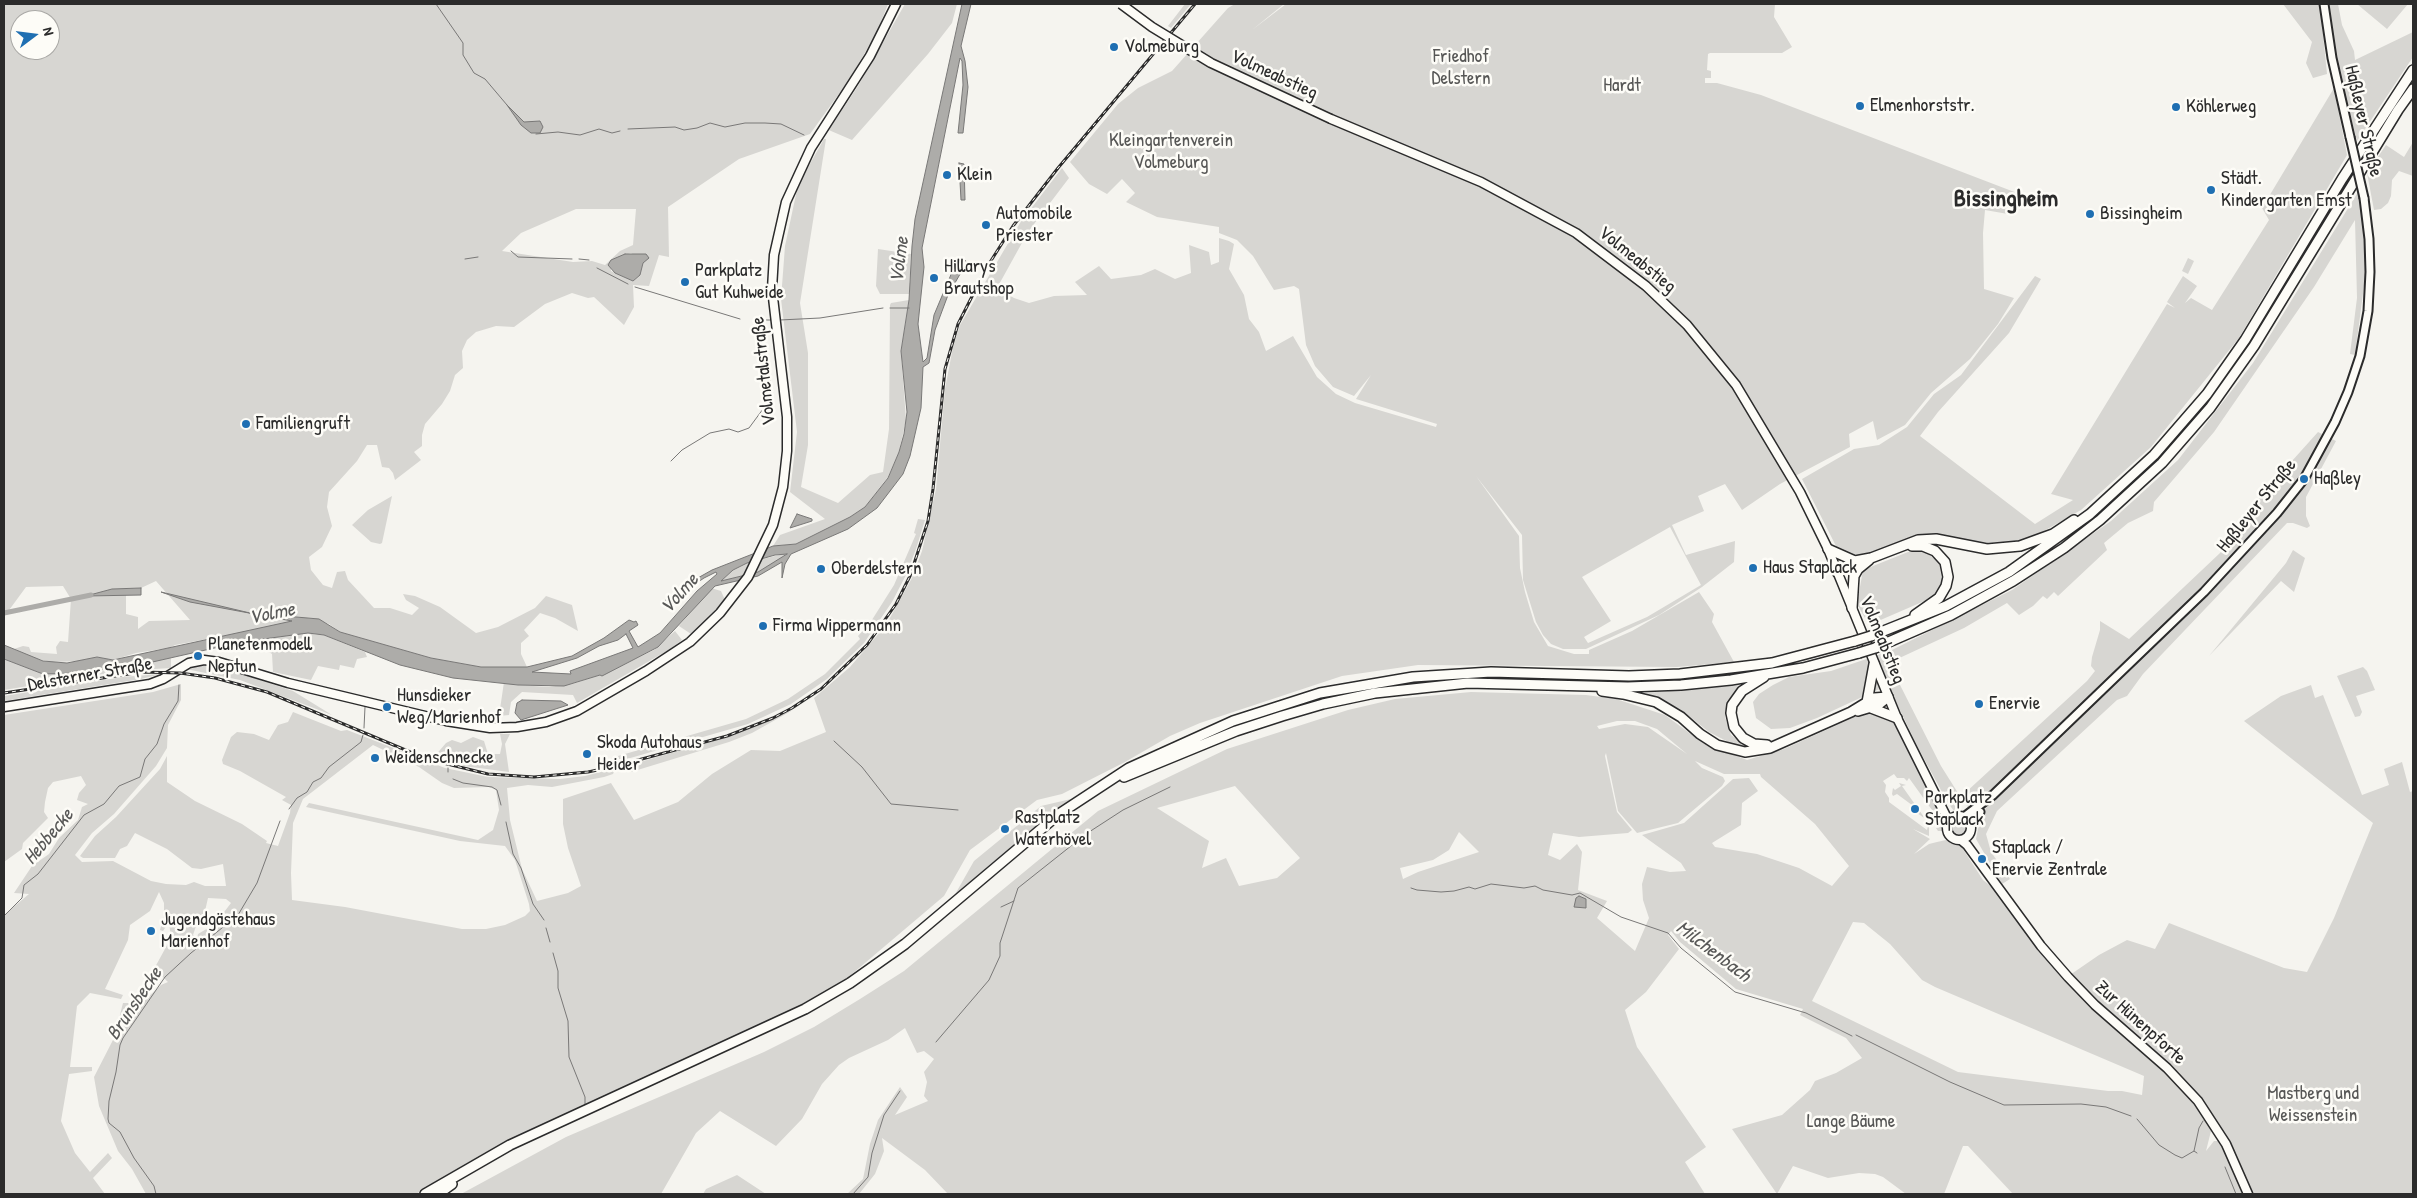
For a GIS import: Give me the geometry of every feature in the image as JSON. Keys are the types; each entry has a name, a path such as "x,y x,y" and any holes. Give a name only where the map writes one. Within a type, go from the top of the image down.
{"highway":[{"path":"425,1194 511,1147 805,1009 850,983 905,944 1059,814 1101,785 1184,747 1233,721 1274,706 1320,693 1384,681 1468,673 1629,676 1680,674 1772,663 1855,641 1902,625 1946,606 2009,572 2090,514 2154,455 2207,394 2245,340 2342,179 2413,70"},
{"path":"1184,747 1323,704 1375,693 1468,683 1681,685 1769,674 1803,668 1876,648 1951,615 2014,581 2064,548 2100,520 2162,463 2210,408 2254,346 2388,126 2413,89"},
{"path":"1837,572 1848,572 1856,565 1910,542 1927,539 1982,548 2008,548 2042,539 2076,518 2090,514"},
{"path":"1902,546 1923,546 1935,551 1945,562 1948,577 1946,586 1939,598 1902,625"},
{"path":"1828,549 1856,565"},
{"path":"1852,608 1853,581 1856,565"},
{"path":"1869,705 1874,664"},
{"path":"1769,674 1748,686 1736,697 1732,705 1732,720 1738,733 1748,742 1762,746 1778,744"},
{"path":"1574,685 1583,690 1623,694 1656,702 1681,717 1709,740 1725,748 1754,752 1778,744 1869,705 1874,698 1888,697"},
{"path":"1869,705 1897,718"},
{"path":"438,1194 458,1179 511,1147"}],"main road":[{"name":"Volmetalstraße","path":"748,578 779,509 786,475 788,451 787,417 774,313 774,255 779,227 786,202 799,172 870,56 896,4"},
{"name":"Volmeabstieg","path":"1121,4 1211,63 1331,119 1456,171 1524,204 1576,233 1646,286 1687,325 1736,385 1784,463 1828,549 1897,718 1949,822"},
{"name":"Haßleyer Straße","path":"1970,830 1975,816 1993,795 2235,560 2281,508 2307,474 2326,441 2348,392 2363,341 2370,272 2370,239 2364,198 2336,82 2324,4"},
{"name":"Delsterner Straße","path":"4,706 150,684 163,679 188,663 204,660 220,662 288,683 446,721 490,728 533,725 577,710 677,652 708,625 748,578"},
{"name":"Volmeabstieg","path":"1918,760 1927,770 1948,806 1961,817"},
{"name":"Haßleyer Straße","path":"1961,817 1993,795"},
{"path":"1961,817 1970,830 1961,840 1950,836 1947,828 1949,822 1961,817"},
{"name":"Zur Hünenpforte","path":"1970,830 1973,845 1997,884"},
{"name":"Zur Hünenpforte","path":"1961,840 1997,884 2042,946 2074,984 2100,1010 2167,1068 2198,1101 2226,1144 2248,1194"}],"green space":[{"path":"4,4 888,4 877,32 849,80 810,134 739,159 668,207 669,257 659,255 649,286 633,285 634,307 624,325 594,297 588,298 572,293 545,304 514,327 496,326 476,332 467,340 462,351 463,368 455,375 450,391 442,404 425,424 422,446 414,452 421,460 395,480 389,468 382,467 377,445 367,445 357,461 329,492 327,507 332,526 322,547 309,557 311,570 323,585 332,588 337,572 345,571 348,580 374,608 390,608 412,615 419,608 406,600 403,594 415,596 440,607 476,633 498,627 535,608 546,596 572,605 578,631 555,618 540,613 524,630 529,636 521,643 521,654 527,667 481,667 431,658 340,632 329,624 313,618 292,618 292,621 278,626 136,653 113,660 97,657 83,661 52,662 32,658 14,649 23,646 29,647 31,652 57,654 56,647 60,641 68,642 71,599 63,586 26,587 4,617","holes":["576,209 636,209 633,245 620,251 605,265 592,261 573,262 502,251 521,233","631,253 643,263 640,275 633,281 611,271 611,260","156,581 190,620 149,621 138,629 138,617 126,614 126,595 88,596 112,589 141,588"]},
{"path":"905,4 957,4 952,23 928,54 852,140 829,130 858,86"},
{"path":"1185,4 1191,4 1171,28 1168,26"},
{"path":"1235,4 1284,4 1252,30 1286,4 1775,4 1774,17 1792,47 1782,53 1710,53 1708,54 1707,70 1711,71 1711,78 1705,78 1705,83 1717,83 1761,95 2017,193 2008,214 1985,210 1983,233 1984,289 2014,298 1998,324 1970,359 1931,393 1905,425 1877,440 1873,421 1849,434 1850,447 1780,484 1742,510 1725,484 1698,496 1704,511 1672,525 1686,555 1735,541 1734,562 1702,587 1659,615 1586,649 1563,649 1551,644 1543,635 1536,622 1523,580 1522,535 1476,476 1519,536 1520,568 1525,592 1534,622 1548,646 1574,654 1589,654 1589,650 1632,631 1699,592 1714,614 1712,622 1734,662 1677,667 1418,665 1342,676 1200,723 1170,736 1125,762 1062,794 1037,800 970,850 944,896 839,985 775,1022 530,1131 467,1163 416,1194 146,1194 132,1169 118,1151 99,1106 94,1077 114,1038 123,1003 142,1003 161,985 168,982 154,969 171,938 169,922 163,931 160,930 164,915 164,903 159,892 150,911 130,925 128,940 105,989 123,995 121,999 90,993 77,1006 70,1067 92,1067 92,1071 69,1074 61,1121 75,1153 90,1172 108,1153 112,1158 93,1178 105,1194 4,1194 4,915 29,894 14,893 32,866 49,854 59,838 78,820 82,807 88,804 77,800 79,793 86,785 81,776 53,782 48,788 45,802 44,812 48,818 23,843 22,849 4,862 4,715 153,692 181,684 181,700 168,725 167,748 156,766 114,814 92,833 75,855 82,862 113,861 151,881 166,884 186,885 194,882 205,886 226,886 223,864 201,869 192,868 167,849 135,833 127,846 120,849 115,858 83,858 80,856 95,836 116,817 160,769 167,756 167,782 195,801 242,824 267,841 266,843 278,846 290,813 291,805 282,800 286,797 240,771 223,764 222,760 231,737 237,732 254,734 269,740 278,725 288,722 293,712 341,731 347,730 445,768 488,777 560,779 585,776 616,768 613,774 604,777 552,787 528,785 507,788 510,820 522,869 537,901 568,893 581,886 568,848 563,824 563,799 611,783 634,820 678,802 712,774 751,750 780,751 826,732 814,698 850,667 886,625 912,578 922,551 936,489 945,389 953,347 960,325 1020,223 1062,168 1069,178 1028,232 997,288 1014,298 1029,303 1054,296 1087,295 1075,282 1099,266 1111,279 1141,275 1155,269 1175,279 1191,273 1189,245 1209,252 1211,265 1219,262 1219,238 1229,241 1234,244 1229,269 1244,295 1249,319 1259,332 1266,351 1293,336 1317,377 1336,394 1355,403 1436,427 1437,424 1356,399 1371,375 1354,396 1333,387 1315,366 1306,345 1299,289 1294,286 1274,290 1253,256 1237,240 1219,233 1219,227 1157,217 1126,202 1135,193 1122,179 1107,194 1089,184 1070,162 1118,104 1138,88 1172,71 1228,8","holes":["1670,527 1701,585 1647,617 1588,643 1584,637 1611,621 1582,577","373,745 419,767 442,783 454,788 489,787 496,790 499,810 493,830 478,840 309,803 306,807 460,841 505,846 515,860 530,911 525,916 505,925 486,929 462,929 345,907 292,900 293,823 303,799","208,898 226,899 231,903 215,924 198,934 197,939 193,935 197,923 205,911"]},
{"path":"2283,4 2320,4 2327,74 2313,78 2306,63 2312,42"},
{"path":"2329,4 2338,4 2342,25 2354,51 2355,60 2413,32 2413,57 2357,141 2338,67"},
{"path":"2357,4 2408,4 2387,29"},
{"path":"2334,88 2347,155 2239,338 2151,447 2081,510 2028,540 1989,543 1919,534 1876,551 1857,555 1836,546 1802,479 1854,449 1879,445 1907,427 1934,394 1961,375 2035,276 2041,279 2009,333 1938,412 1920,436 2035,524 2073,500 2051,494 2167,304 2175,308 2167,302 2183,276 2197,286 2185,303 2191,298 2212,310 2269,220 2262,208"},
{"path":"824,139 826,139 800,303 808,353 808,445 801,487 838,503 870,475 883,472 889,429 890,305 891,303 909,300 901,351 906,420 899,452 888,477 865,507 850,517 796,544 773,546 780,535 825,519 790,492 797,432 781,299 785,246 798,185"},
{"path":"2413,142 2413,176 2399,171 2392,180 2391,196 2388,203 2381,209 2374,210 2367,173 2386,145 2404,157"},
{"path":"2358,192 2363,218 2365,278 2355,355 2350,354 2357,298 2355,220 2314,287 2214,432 2154,502 2153,511 2128,523 2104,543 2107,550 2058,596 2054,592 2047,599 2043,596 2033,606 2019,615 2007,603 1964,628 1893,661 1899,683 1941,766 1958,793 1957,810 1954,811 1948,803 1917,746 1888,685 1817,718 1790,728 1771,729 1756,718 1753,702 1759,694 1773,685 1789,677 1831,671 1890,651 2012,590 2111,521 2178,460 2253,363"},
{"path":"878,249 911,254 909,294 880,294 876,286"},
{"path":"2188,258 2194,261 2188,274 2182,271"},
{"path":"2318,432 2336,441 2306,497 2306,516 2310,526 2307,528 2287,523 2143,674 2127,696 2117,700 1997,811 1986,834 1991,852 2010,879 2002,884 1976,839 1980,819 1977,817 1997,797 1992,790 1970,809 1965,804 1965,793 2087,681 2095,671 2091,666 2100,630 2100,621 2129,639 2220,553 2257,510 2256,501"},
{"path":"392,496 382,543 371,542 352,525 368,510"},
{"path":"918,519 925,520 906,575 892,602 864,643 827,679 791,704 748,724 620,761 618,756 746,719 788,699 825,674 860,639 858,636 870,623 894,585 916,534 914,533"},
{"path":"2293,550 2305,558 2294,592 2281,581 2209,656 2286,563"},
{"path":"1908,552 1926,552 1939,563 1943,585 1936,596 1869,625 1857,604 1863,570"},
{"path":"787,553 775,563 758,572 721,581 733,570 747,563"},
{"path":"711,588 721,591 725,600 691,634 679,626"},
{"path":"675,631 682,640 670,649 577,703 573,695 522,692 511,702 509,715 499,716 504,682 549,687 575,683 603,674 654,650"},
{"path":"301,633 324,635 365,652 367,657 357,659 354,668 340,665 339,670 318,666 311,680 273,672 272,654 253,641"},
{"path":"171,658 171,668 121,671 4,690 4,659 43,674 94,672"},
{"path":"205,664 293,691 332,715 240,680 186,669"},
{"path":"2363,667 2367,671 2375,690 2356,696 2362,712 2360,716 2355,717 2337,676"},
{"path":"161,674 141,679 4,701 4,696 122,677"},
{"path":"1742,685 1727,701 1725,717 1731,735 1749,748 1732,744 1709,732 1680,709 1645,693"},
{"path":"2311,685 2315,698 2323,695 2362,795 2389,785 2384,769 2402,762 2410,792 2413,791 2413,1194 2252,1194 2236,1156 2220,1128 2199,1099 2178,1078 2212,1127 2206,1151 2214,1141 2221,1141 2233,1164 2244,1194 2013,1194 1968,1146 1963,1146 1944,1194 1906,1194 1883,1177 1875,1174 1859,1173 1828,1178 1793,1166 1777,1194 1732,1129 1782,1115 1810,1090 1815,1081 1836,1073 1862,1058 1846,1038 1800,1015 1803,1009 1736,989 1680,942 1671,931 1668,935 1679,949 1646,992 1625,1010 1637,1047 1706,1147 1685,1162 1705,1194 948,1194 925,1170 882,1138 884,1151 875,1174 859,1194 847,1194 863,1179 870,1144 878,1120 900,1087 907,1097 895,1115 928,1101 924,1096 927,1082 924,1072 934,1059 924,1051 917,1053 905,1028 888,1040 849,1058 839,1065 822,1084 802,1119 776,1146 720,1111 696,1133 661,1194 461,1194 566,1137 764,1052 814,1027 904,971 1098,811 1227,749 1348,710 1395,699 1471,692 1586,695 1616,699 1665,715 1703,743 1747,760 1784,749 1861,714 1873,713 1888,718 1893,722 1946,820 1943,831 1938,831 1936,828 1940,827 1938,820 1935,820 1937,817 1909,778 1907,781 1904,778 1897,778 1894,774 1883,781 1886,785 1885,792 1889,802 1927,830 1929,827 1929,836 1913,829 1930,839 1914,854 1929,844 1946,840 1961,846 1983,880 1993,888 2045,958 2067,977 2099,955 2127,940 2155,949 2169,923 2284,968 2307,972 2334,918 2373,823 2244,721 2281,696","holes":["1617,721 1635,721 1657,729 1687,754 1648,727 1625,724 1599,729 1597,726","1606,753 1618,811 1637,833 1678,823 1722,786 1725,781 1723,777 1702,768 1695,761 1724,774 1760,774 1761,777 1815,824 1849,866 1832,886 1799,868 1757,854 1715,847 1712,843 1741,825 1742,803 1758,791 1749,778 1733,779 1684,823 1642,835 1681,863 1686,871 1670,872 1647,867 1642,884 1643,900 1649,918 1635,951 1597,918 1607,901 1578,890 1582,852 1577,844 1560,860 1548,855 1553,833 1579,837 1628,833 1632,830 1617,812 1605,756","1235,786 1300,858 1277,878 1239,886 1226,858 1202,868 1209,841 1157,808","1459,832 1479,852 1418,872 1403,879 1400,868 1433,860 1449,850","1853,922 1864,923 1890,944 1922,980 1935,987 2144,1076 2142,1095 1958,1072 1812,1001"]},
{"path":"793,710 752,733 729,742 631,772 622,767 728,737"},
{"path":"500,734 510,734 505,744 509,772 464,766 434,757 446,743 452,740 461,743 473,737 484,741 488,754 500,754 502,744"},
{"path":"1899,783 1906,785 1902,786 1924,817 1928,817 1931,823 1913,810 1916,808 1897,794 1893,796 1893,788 1895,790 1901,786"},
{"path":"1071,799 987,867 953,898 974,861 1041,806"},
{"path":"1959,819 1965,822 1968,828 1965,834 1959,837 1953,834 1950,828 1953,822"},
{"path":"737,1175 766,1194 703,1194 706,1189"}],"water":[{"name":"Volme","path":"962,4 971,4 961,46 968,87 963,133 958,133 963,85 962,61 960,58 922,248 924,267 918,324 923,362 927,358 934,315 955,265 964,259 967,262 948,295 935,330 929,363 923,367 921,408 910,456 903,474 877,508 848,529 791,554 785,564 782,578 782,562 758,576 715,586 658,647 602,676 564,686 518,685 453,678 400,665 324,635 308,633 241,642 148,663 80,673 43,674 4,659 4,645 43,661 67,663 97,657 113,660 292,621 190,602 161,592 250,613 319,619 340,632 431,658 481,667 527,667 572,656 604,638 629,620 636,621 638,625 629,631 638,647 660,633 697,591 717,574 716,572 704,578 664,605 663,602 696,579 712,570 773,546 796,544 850,517 865,507 888,478 899,452 907,412 901,351 909,300 915,219","holes":["787,554 758,572 721,581 733,570 747,563 775,555","626,634 633,648 570,671 571,674 532,672 577,658 599,646 618,640"]},
{"path":"507,105 524,122 540,121 543,127 540,133 531,133 521,125"},
{"path":"959,163 964,164 965,200 961,200"},
{"path":"625,254 646,254 649,258 643,263 640,275 633,281 615,273 608,265 611,260"},
{"path":"797,514 812,519 812,521 790,528"},
{"path":"141,588 141,595 86,596 112,589"},
{"path":"522,700 561,701 568,705 521,720 515,713 517,703"},
{"path":"1579,896 1586,899 1586,908 1574,907 1576,898"}],"waterway":[{"path":"436,4 463,43 463,55 474,73 485,79 507,105"},
{"path":"628,129 675,127 684,130 710,123 725,127 745,123 765,123 781,124 804,135"},
{"path":"536,134 558,132 580,135 599,129 612,133 620,131"},
{"path":"511,251 518,257 572,259"},
{"path":"465,259 478,257"},
{"path":"579,259 589,260"},
{"path":"597,268 628,284"},
{"path":"635,287 740,319"},
{"path":"780,320 820,318 883,308"},
{"path":"890,308 909,308"},
{"path":"762,320 773,320"},
{"path":"671,461 682,450 710,433 729,429 738,432 749,428 763,409 766,384 770,381"},
{"path":"4,613 91,595"},
{"name":"Hebbecke","path":"4,916 22,898 24,885 38,874 84,815 104,804 119,786 140,777 145,759 157,744 164,724 178,701 179,685"},
{"name":"Brunsbecke","path":"364,728 365,707"},
{"name":"Brunsbecke","path":"289,809 297,798 307,792 313,782 321,778 329,767 361,742 363,735"},
{"path":"834,741 862,767 891,804 958,810"},
{"path":"453,779 463,783 492,787 497,790 501,805"},
{"name":"Milchenbach","path":"936,1042 989,980 1000,956 1000,943 1018,888 1086,834 1123,810 1170,787"},
{"name":"Brunsbecke","path":"156,1194 154,1186 134,1158 120,1132 109,1123 108,1119 109,1101 120,1045 165,977 238,915 257,883 280,821"},
{"path":"506,822 513,854 521,868 533,904 544,920"},
{"name":"Milchenbach","path":"1411,888 1441,892 1469,887 1475,889 1491,884 1524,888 1535,886 1543,890 1572,895 1580,893 1621,917 1668,933 1681,948 1735,992 1806,1013 1852,1036"},
{"path":"1001,907 1014,901"},
{"path":"546,928 550,942"},
{"path":"553,953 558,971 558,988 568,1021 569,1057 585,1097 585,1105"},
{"name":"Milchenbach","path":"1856,1035 1950,1082 2004,1105 2081,1104 2106,1107 2131,1116"},
{"name":"Milchenbach","path":"853,1194 868,1177 872,1153 884,1115 900,1091"},
{"name":"Milchenbach","path":"2137,1119 2159,1145 2175,1155 2182,1158 2194,1151 2197,1153"},
{"path":"2194,1151 2199,1128 2203,1121"},
{"name":"Milchenbach","path":"2225,1167 2236,1194"}],"railway":[{"path":"4,693 142,672 180,673 215,678 267,692 427,759 488,774 534,777 588,772 616,766 727,736 773,718 792,708 821,689 867,645 896,604 910,576 928,521 945,369 958,324 987,267 1013,226 1058,168 1195,4"}],"place":[{"name":"Volmeburg","path":"1114,47"},
{"name":"Elmenhorststr.","path":"1860,106"},
{"name":"Köhlerweg","path":"2176,107"},
{"name":"Klein","path":"947,175"},
{"name":"Städt. Kindergarten Emst","path":"2211,190"},
{"name":"Bissingheim","path":"2090,214"},
{"name":"Automobile Priester","path":"986,225"},
{"name":"Hillarys Brautshop","path":"934,278"},
{"name":"Parkplatz Gut Kuhweide","path":"685,282"},
{"name":"Familiengruft","path":"246,424"},
{"name":"Haßley","path":"2304,479"},
{"name":"Haus Staplack","path":"1753,568"},
{"name":"Oberdelstern","path":"821,569"},
{"name":"Firma Wippermann","path":"763,626"},
{"name":"Planetenmodell Neptun","path":"198,656"},
{"name":"Enervie","path":"1979,704"},
{"name":"Hunsdieker Weg/Marienhof","path":"387,707"},
{"name":"Skoda Autohaus Heider","path":"587,754"},
{"name":"Weidenschnecke","path":"375,758"},
{"name":"Parkplatz Staplack","path":"1915,809"},
{"name":"Rastplatz Waterhövel","path":"1005,829"},
{"name":"Staplack / Enervie Zentrale","path":"1982,859"},
{"name":"Jugendgästehaus Marienhof","path":"151,931"}],"district":[{"name":"Bissingheim","path":"2006,200"}],"park label":[{"name":"Friedhof Delstern","path":"1461,68"},
{"name":"Hardt","path":"1622,86"},
{"name":"Kleingartenverein Volmeburg","path":"1171,152"},
{"name":"Mastberg und Weissenstein","path":"2313,1105"},
{"name":"Lange Bäume","path":"1851,1122"}]}
